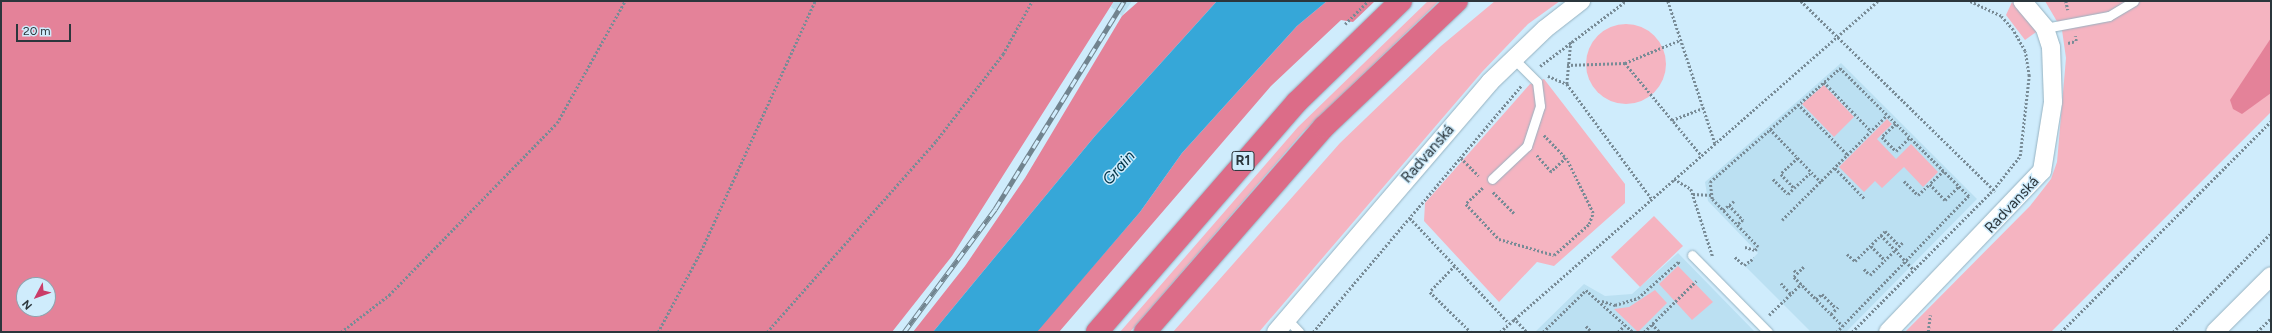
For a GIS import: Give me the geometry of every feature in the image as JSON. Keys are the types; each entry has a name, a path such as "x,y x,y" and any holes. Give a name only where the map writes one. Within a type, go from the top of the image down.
{"highway":[{"name":"R1","path":"1097,332 1297,102 1401,1"},
{"name":"R1","path":"1145,332 1324,127 1457,1"}],"street":[{"name":"Radvanská","path":"1288,328 1513,58 1581,1"},
{"name":"Radvanská","path":"1888,332 2036,182 2047,152 2054,82 2051,46 2045,28 2022,1"},
{"path":"2215,332 2271,276"}],"lane":[{"path":"2045,28 2109,16 2134,1"},
{"path":"1489,182 1527,146 1540,106 1540,91 1531,74 1513,58"},
{"path":"1692,255 1768,332"}],"path":[{"path":"341,332 389,295 557,123 625,1"},
{"path":"658,332 702,251 815,1"},
{"path":"767,332 936,141 1003,54 1032,1"},
{"path":"1345,24 1368,1"},
{"path":"1314,332 1531,74 1626,1"},
{"path":"1668,1 1715,143"},
{"path":"1801,1 2012,207"},
{"path":"1500,332 1514,318 1878,1"},
{"path":"1852,332 1993,190 2020,156 2029,76 2024,51 2013,30 2001,16 1970,1"},
{"path":"1567,65 1625,63 1680,40"},
{"path":"1571,42 1567,65 1567,84 1652,198"},
{"path":"1625,63 1701,155"},
{"path":"1745,247 1755,250 1758,247 1723,210 1712,195 1710,182 1840,68 1969,196 1836,332"},
{"path":"1824,82 1871,131"},
{"path":"1798,104 1848,155"},
{"path":"1672,120 1703,108"},
{"path":"1782,220 1887,115"},
{"path":"2061,332 2271,121"},
{"path":"1896,124 1882,137 1896,151 1910,137"},
{"path":"1770,129 1821,182"},
{"path":"1489,182 1466,204 1499,239 1554,255 1589,224 1593,213 1566,158 1542,132 1527,146 1551,172 1566,158"},
{"path":"1461,158 1489,182 1514,213"},
{"path":"1794,188 1781,174 1798,158"},
{"path":"1835,168 1865,199"},
{"path":"1904,181 1918,195 1944,171"},
{"path":"1773,179 1788,194 1811,172"},
{"path":"1674,179 1693,194 1716,266"},
{"path":"1930,184 1945,200 1959,186"},
{"path":"1693,194 1712,195"},
{"path":"1723,210 1734,201"},
{"path":"1729,205 1743,220 1737,225"},
{"path":"1410,218 1509,323"},
{"path":"1847,254 1855,261 1885,231 1899,245"},
{"path":"2173,332 2271,233"},
{"path":"1881,236 1914,270"},
{"path":"1864,269 1870,275 1903,242"},
{"path":"1871,246 1885,260"},
{"path":"1735,257 1744,265 1754,258"},
{"path":"1602,301 1615,305 1638,298 1678,262"},
{"path":"1455,266 1430,292 1471,332"},
{"path":"1804,266 1794,277 1843,326"},
{"path":"1794,270 1797,274"},
{"path":"1644,332 1696,281"},
{"path":"1781,283 1791,294"},
{"path":"1760,324 1801,284"},
{"path":"1543,332 1586,290 1602,301 1634,332"},
{"path":"1816,299 1822,294 1838,307 1831,314"},
{"path":"1514,318 1527,332"},
{"path":"2257,332 2271,319"},
{"path":"1618,332 1626,324"},
{"path":"1652,324 1660,332"},
{"path":"1586,326 1592,332"},
{"path":"1316,329 1319,332"}],"shaded area":[{"path":"1,1 1114,1 952,256 892,332 1,332"},
{"path":"1114,1 1132,1 1122,16 1111,7"},
{"path":"1139,1 1217,1 1095,136 933,332 913,332 965,266 1025,178 1122,16"},
{"path":"1327,1 1375,1 1353,22 1341,20 1271,86 1059,332 1036,332 1140,212 1182,153 1297,26"},
{"path":"1428,1 1439,1 1303,132 1130,332 1120,332 1298,127"},
{"path":"1495,1 1560,1 1528,24 1482,72 1259,332 1173,332 1340,143 1441,46"},
{"path":"2045,1 2271,1 2271,112 2051,332 1905,332 2030,206 2051,179 2057,162 2066,58 2062,30"},
{"path":"2012,2 2039,30 2025,40 2006,15"},
{"path":"1626,24 1641,27 1654,36 1663,49 1666,64 1663,79 1654,92 1641,101 1626,104 1611,101 1598,92 1589,79 1586,64 1589,49 1598,36 1611,27"},
{"path":"2271,38 2271,93 2242,114 2233,109 2230,100"},
{"path":"1841,63 1977,199 1846,332 1811,332 1745,266 1758,253 1708,201 1705,182"},
{"path":"1544,79 1625,184 1625,203 1554,266 1537,262 1499,302 1424,221 1425,203 1530,84"},
{"path":"1824,85 1854,117 1834,137 1802,104"},
{"path":"1887,119 1892,124 1877,139 1896,159 1911,144 1938,172 1923,187 1904,167 1882,188 1875,181 1864,192 1839,167"},
{"path":"1654,216 1683,246 1640,287 1611,257"},
{"path":"1678,253 1755,332 1535,332 1584,284 1605,296 1632,294"},
{"path":"1678,266 1713,302 1692,320 1659,284"},
{"path":"1655,290 1667,303 1638,332 1614,309 1629,307"}],"water":[{"name":"Grain","path":"1217,1 1327,1 1297,26 1182,153 1140,212 1037,332 933,332 1095,136"}],"railway":[{"path":"904,332 995,209 1124,1"}]}
